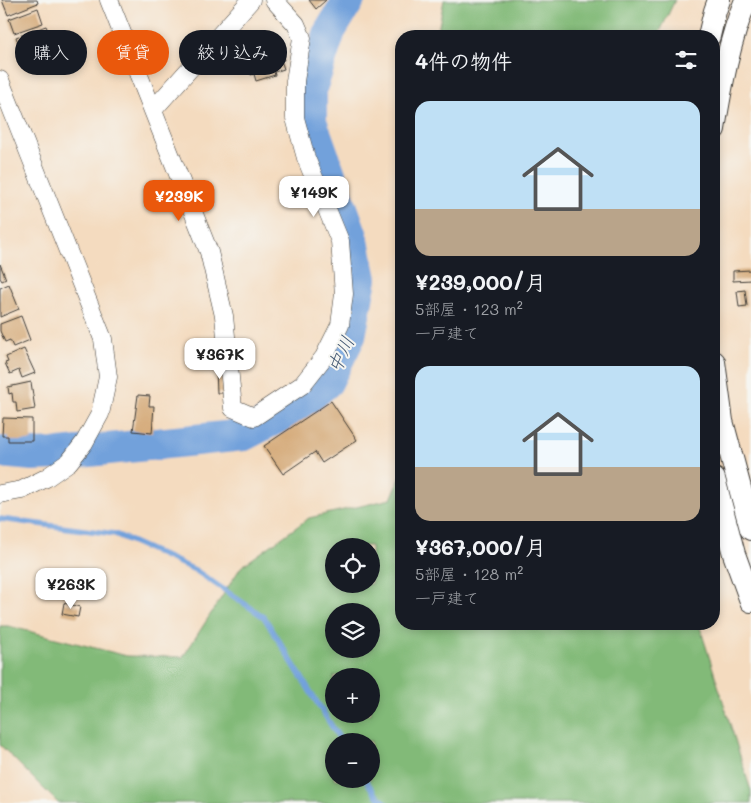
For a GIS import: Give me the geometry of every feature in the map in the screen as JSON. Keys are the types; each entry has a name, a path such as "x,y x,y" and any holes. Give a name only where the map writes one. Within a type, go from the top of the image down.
{"main road":[{"path":"710,30 720,0"},
{"path":"720,94 738,18 746,0"},
{"path":"720,406 722,421 751,529"},
{"path":"720,502 734,554 751,601"}],"street":[{"path":"109,0 209,252 224,316 233,408 254,417 302,385 324,357 340,325 344,294 340,241 306,158 295,118 295,81 302,38 296,24 274,0"},
{"path":"153,110 251,0"},
{"path":"0,80 104,339 108,378 100,414 84,444 68,462 46,478 22,490 0,494"}],"green space":[{"path":"444,0 675,0 661,30 438,30"},
{"path":"395,490 395,630 701,630 751,791 751,803 58,803 0,745 0,626 8,626 127,656 183,657 241,567 309,518 391,499"}],"building":[{"path":"2,0 37,0 38,3 8,15"},
{"path":"309,0 326,0 316,9"},
{"path":"38,8 43,23 23,30 15,30 14,33 9,19"},
{"path":"46,26 48,30 35,30"},
{"path":"254,75 275,75 256,81"},
{"path":"0,264 6,279 2,281 0,278"},
{"path":"751,270 751,280 733,281 733,271"},
{"path":"9,284 19,309 0,317 0,288"},
{"path":"745,290 747,306 739,307 737,291"},
{"path":"21,316 30,340 13,347 10,340 5,342 0,331 0,324"},
{"path":"24,349 35,373 22,378 19,370 10,374 5,363 8,362 6,357"},
{"path":"222,367 223,393 217,393 216,368"},
{"path":"31,382 35,409 17,412 16,402 13,402 12,393 9,394 8,387"},
{"path":"138,395 150,396 149,406 154,406 152,433 133,431"},
{"path":"331,401 357,440 322,463 315,452 283,474 264,446"},
{"path":"3,418 32,419 32,441 8,441 8,436 2,436"},
{"path":"64,603 80,607 78,617 62,614"}],"waterway":[{"name":"中川","path":"0,452 33,455 60,454 244,435 296,408 327,382 350,336 361,279 352,236 311,121 311,89 330,31 349,0"},
{"path":"0,519 115,534 195,570 264,617 336,733"},
{"path":"371,788 386,803"}]}
